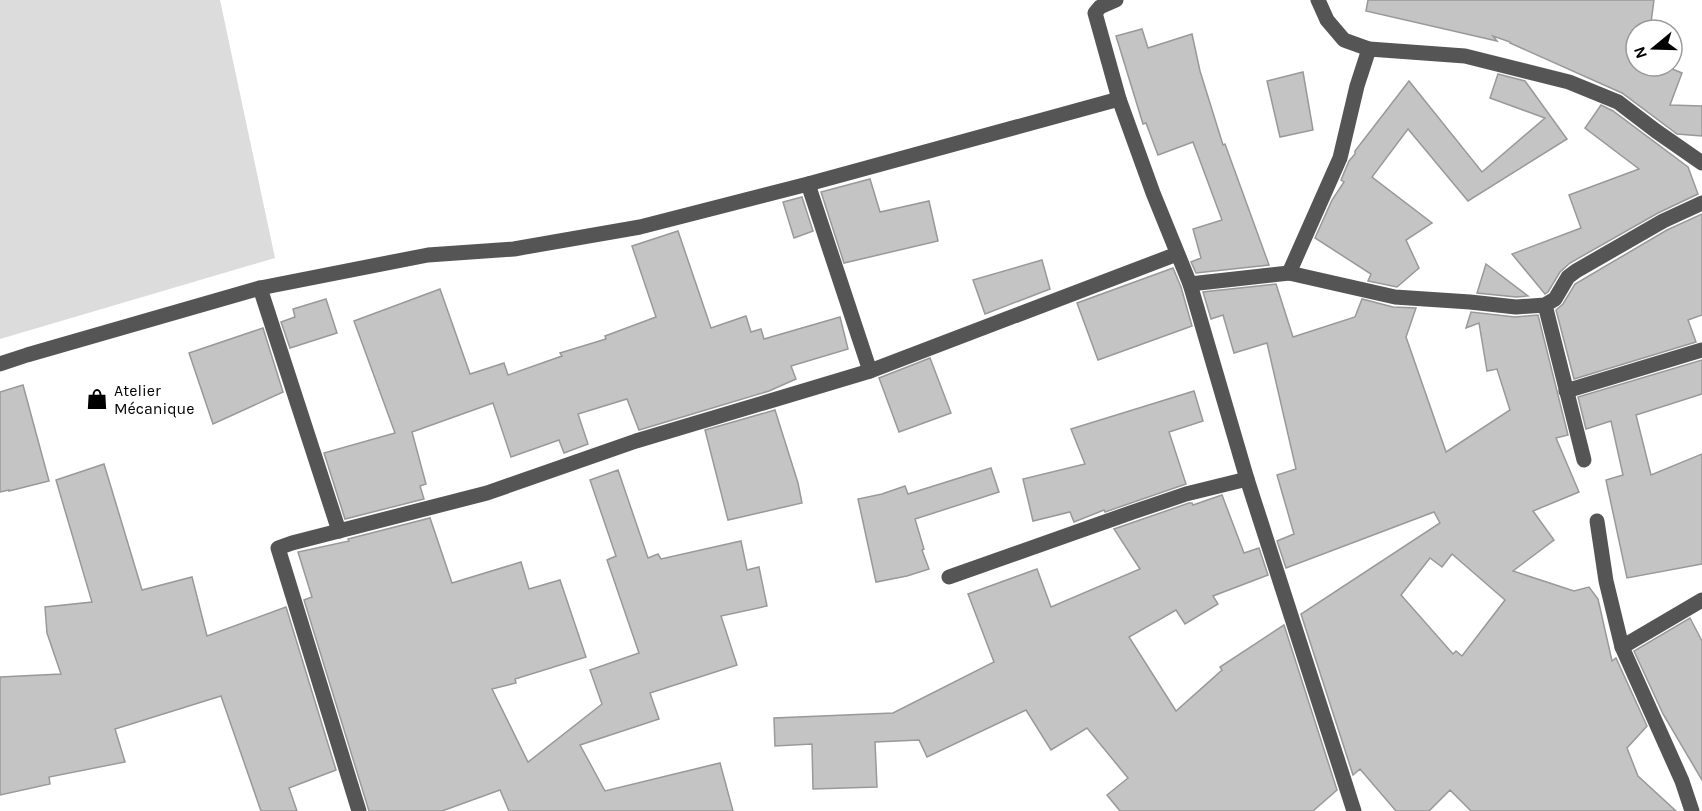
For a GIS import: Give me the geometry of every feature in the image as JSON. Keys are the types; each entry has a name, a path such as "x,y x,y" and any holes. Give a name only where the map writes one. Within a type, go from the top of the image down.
{"street":[{"path":"1116,0 1100,7 1095,13 1119,99 1153,193 1190,284 1247,479 1354,811"},
{"path":"1318,0 1327,20 1344,40 1370,49 1465,56 1569,82 1618,102 1702,163"},
{"path":"1289,273 1340,158 1357,86 1370,49"},
{"path":"0,364 260,288 428,255 514,249 629,229 808,184 1119,99"},
{"path":"808,184 870,370"},
{"path":"1190,284 1289,273 1395,297 1516,307 1545,305 1555,298 1568,277 1576,271 1663,221 1702,203"},
{"path":"359,811 278,548 487,493 636,441 870,370 1178,254"},
{"path":"260,288 339,531"},
{"path":"1545,305 1584,460"},
{"path":"1566,391 1702,350"},
{"path":"949,577 1186,494 1247,479"},
{"path":"1597,521 1606,581 1622,647 1682,781 1692,811"},
{"path":"1622,647 1702,600"}],"shaded area":[{"path":"0,0 220,0 275,258 0,339"}],"building":[{"path":"1368,0 1654,0 1652,18 1624,18 1624,78 1680,78 1670,105 1702,106 1702,136 1677,134 1622,93 1510,42 1493,36 1497,41 1366,11"},
{"path":"1142,29 1148,48 1192,34 1200,71 1223,145 1225,144 1269,265 1196,273 1191,262 1201,258 1193,229 1222,220 1193,142 1158,155 1146,123 1143,124 1116,36"},
{"path":"1303,72 1313,130 1280,137 1267,81"},
{"path":"1498,74 1525,81 1567,139 1468,201 1408,129 1372,177 1432,223 1406,240 1419,268 1397,287 1368,281 1371,274 1315,238 1332,200 1344,182 1341,180 1349,161 1409,81 1482,172 1545,118 1490,98"},
{"path":"1601,105 1613,111 1688,167 1698,194 1658,213 1570,263 1560,272 1545,294 1512,254 1581,228 1569,195 1639,169 1585,128"},
{"path":"870,179 880,212 929,201 938,241 844,263 821,192"},
{"path":"802,197 813,231 794,238 783,202"},
{"path":"1702,214 1702,315 1688,320 1696,342 1574,379 1556,310 1563,304 1575,284 1667,230"},
{"path":"678,231 711,328 746,316 751,332 761,329 764,339 840,317 848,349 791,366 796,379 769,391 639,430 627,399 578,414 588,444 564,453 559,440 511,457 493,403 412,432 426,484 420,486 424,499 345,519 324,453 395,433 354,321 440,289 470,374 504,363 508,375 562,356 560,353 606,339 605,336 656,317 632,246"},
{"path":"1042,260 1050,289 985,314 973,280"},
{"path":"1486,264 1528,296 1477,293"},
{"path":"1173,268 1192,326 1098,360 1077,303"},
{"path":"1276,284 1293,337 1355,317 1362,299 1393,307 1416,308 1406,337 1446,452 1510,410 1497,369 1487,371 1479,323 1466,328 1471,312 1515,317 1538,315 1568,435 1556,438 1579,492 1533,511 1554,540 1513,571 1574,591 1589,587 1598,599 1612,661 1616,658 1647,726 1627,748 1638,776 1676,811 1471,811 1450,790 1429,811 1396,811 1360,769 1353,775 1301,614 1440,523 1434,512 1286,568 1277,541 1294,534 1277,475 1296,469 1267,343 1234,353 1223,315 1211,319 1203,292","holes":["1452,554 1505,600 1462,656 1456,651 1453,654 1401,595 1430,558 1442,567"]},
{"path":"326,299 337,333 290,348 281,322 295,317 293,309"},
{"path":"263,328 283,392 213,424 189,353"},
{"path":"930,358 951,413 899,432 879,378"},
{"path":"1702,360 1702,394 1636,415 1651,475 1702,454 1702,564 1627,578 1606,480 1623,475 1611,421 1586,429 1578,397"},
{"path":"23,385 49,481 0,492 0,392"},
{"path":"1194,391 1203,421 1169,432 1186,484 1074,522 1070,512 1033,521 1023,479 1085,464 1071,429"},
{"path":"775,410 802,503 728,520 705,430"},
{"path":"104,464 142,590 192,577 207,636 286,607 336,770 289,788 297,811 261,811 221,696 115,729 125,762 49,777 50,784 0,795 0,677 61,674 47,633 45,607 92,602 56,480"},
{"path":"991,468 999,492 915,519 929,569 876,582 858,499 905,486 908,494"},
{"path":"618,470 648,558 658,554 661,559 741,541 747,570 759,567 767,606 721,616 737,665 650,693 659,719 580,745 605,791 720,763 733,811 509,811 500,790 442,811 369,811 304,600 312,597 298,552 349,541 348,539 430,518 452,583 521,562 529,589 560,580 586,657 515,679 516,683 492,689 528,762 602,704 590,670 639,653 607,560 616,556 590,480"},
{"path":"1222,495 1244,553 1259,548 1268,575 1213,596 1218,604 1185,624 1176,610 1129,637 1176,711 1222,670 1220,667 1284,625 1337,790 1313,811 1120,811 1107,795 1128,778 1087,728 1051,750 1026,710 927,757 919,740 875,742 877,787 813,789 812,744 775,746 774,718 893,713 994,662 968,594 1037,569 1051,607 1140,569 1114,529 1189,503 1193,505"},
{"path":"1690,618 1702,641 1702,780 1663,714 1634,651"}],"place":[{"name":"Atelier Mécanique","path":"97,399"}]}
